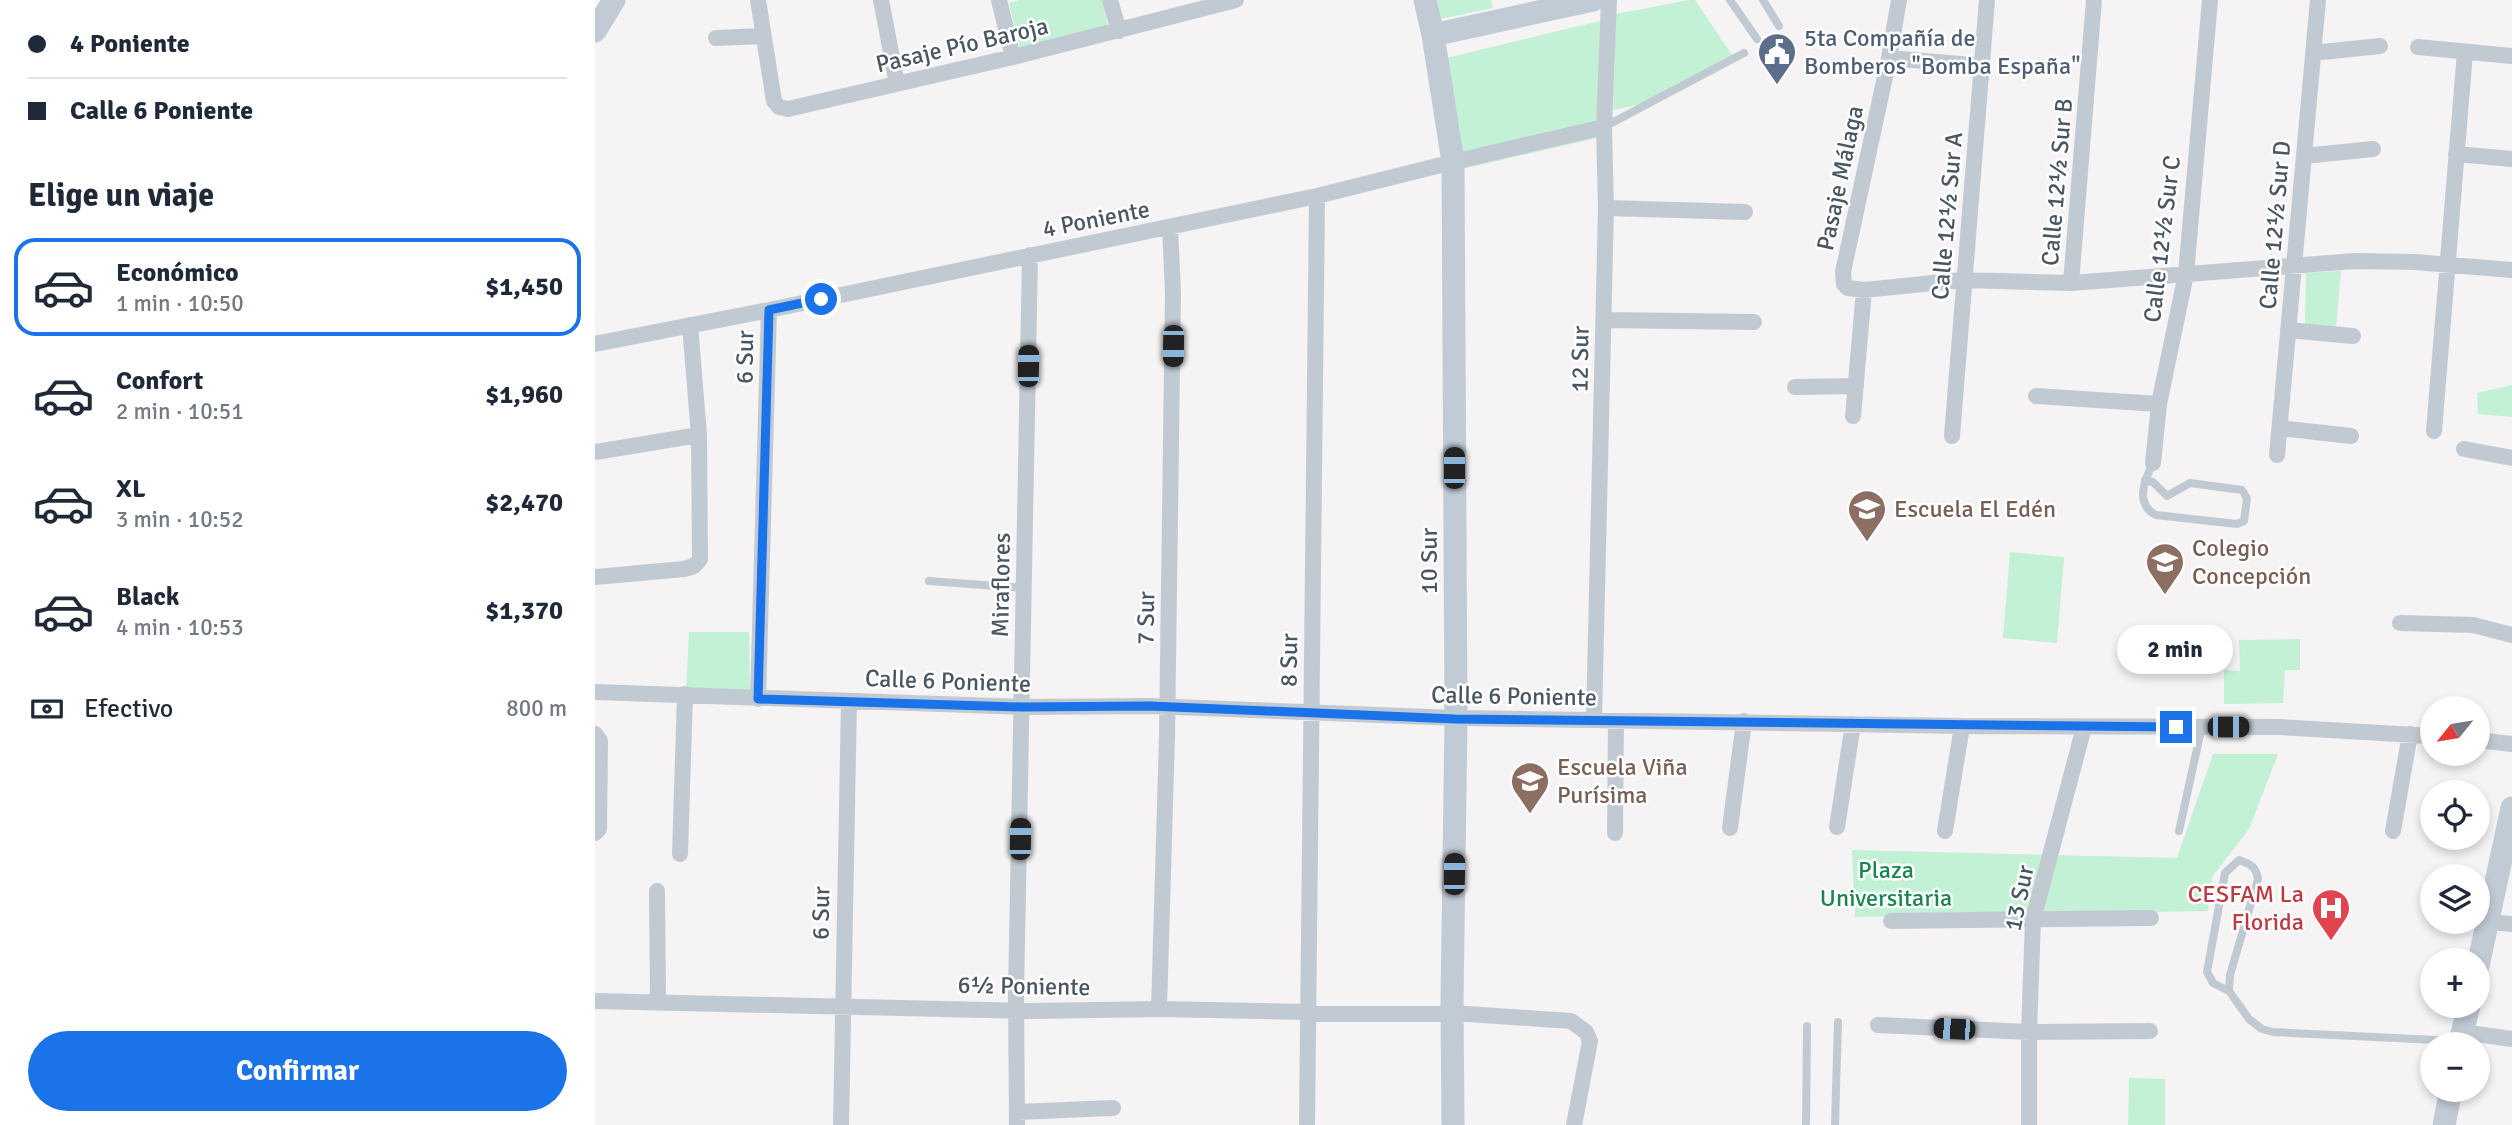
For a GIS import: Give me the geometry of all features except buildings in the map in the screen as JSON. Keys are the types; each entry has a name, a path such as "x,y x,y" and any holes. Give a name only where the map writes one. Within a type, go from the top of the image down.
{"street":[{"path":"595,31 614,0"},
{"path":"716,38 763,36 758,0"},
{"path":"880,0 897,84"},
{"path":"999,0 1013,57"},
{"path":"1111,0 1119,31"},
{"name":"10 Sur","path":"1425,0 1453,162 1453,1125"},
{"path":"1433,35 1593,0"},
{"name":"12 Sur","path":"1594,719 1606,208 1604,127 1609,0"},
{"name":"Pasaje Málaga","path":"1864,290 1852,289 1844,284 1843,272 1899,0"},
{"name":"Calle 12½ Sur A","path":"1952,436 1963,280 1984,66 1987,0"},
{"name":"Calle 12½ Sur B","path":"2071,283 2094,0"},
{"name":"Calle 12½ Sur C","path":"2153,463 2158,404 2186,274 2210,0"},
{"name":"Calle 12½ Sur D","path":"2277,454 2318,0"},
{"name":"Pasaje Pío Baroja","path":"763,36 774,101 779,107 788,109 1119,31 1227,1"},
{"path":"2313,53 2380,46"},
{"path":"2418,47 2512,56"},
{"path":"2434,431 2465,52"},
{"path":"1889,58 1984,66"},
{"name":"4 Poniente","path":"595,344 1317,196 1604,127"},
{"path":"2304,156 2373,149"},
{"path":"2456,154 2512,159"},
{"name":"8 Sur","path":"1307,1125 1317,196"},
{"path":"1606,208 1745,212"},
{"name":"7 Sur","path":"1159,1009 1173,293 1170,227"},
{"name":"Miraflores","path":"1017,1118 1016,1009 1030,256"},
{"path":"1853,416 1864,290 1963,280 2071,283 2294,264 2383,261 2512,270"},
{"name":"6 Sur","path":"758,699 769,310"},
{"path":"1604,320 1754,322"},
{"path":"595,577 684,569 701,559 699,435 690,326"},
{"path":"2288,330 2353,335"},
{"path":"1795,387 1856,386"},
{"path":"2036,396 2158,404"},
{"path":"2280,428 2351,436"},
{"path":"595,452 699,435"},
{"path":"2464,449 2512,458"},
{"path":"2400,623 2473,625 2512,635"},
{"name":"Calle 6 Poniente","path":"595,692 1022,707 1167,707 1455,719 2279,727 2420,735"},
{"path":"680,854 685,694"},
{"name":"6 Sur","path":"841,1125 849,701"},
{"path":"1615,833 1616,721"},
{"path":"1730,828 1744,721"},
{"path":"1837,827 1853,724"},
{"path":"1945,831 1962,726"},
{"name":"13 Sur","path":"2029,1125 2033,920 2084,727"},
{"path":"595,734 600,741 599,829 595,833"},
{"path":"2393,831 2410,734"},
{"path":"2490,741 2512,744"},
{"path":"2490,912 2512,808"},
{"path":"657,891 658,1002"},
{"path":"1891,921 2151,918"},
{"path":"2490,922 2512,924"},
{"name":"6½ Poniente","path":"595,1001 1452,1014 1571,1021 1585,1032 1590,1041 1574,1125"},
{"path":"1878,1025 2029,1032 2150,1031"},
{"path":"2490,1039 2512,1039"},
{"path":"2444,1125 2449,1102"},
{"path":"1017,1118 1113,1108"}],"lane":[{"path":"1730,0 1757,39"},
{"path":"1763,0 1779,26"},
{"path":"1604,127 1744,53"},
{"name":"Calle 12½ Sur C","path":"2145,480 2153,463"},
{"path":"2145,480 2153,482 2167,496 2190,483 2242,490 2247,498 2244,521 2237,524 2151,513 2144,500 2145,480"},
{"path":"929,581 1024,588"},
{"path":"2179,831 2202,726"},
{"path":"2229,991 2230,975 2258,879 2251,864 2239,860 2225,873 2207,972 2213,983 2229,991 2249,1019 2262,1029 2273,1032 2420,1037"},
{"path":"1835,1125 1838,1022"},
{"path":"1806,1125 1807,1026"}],"green space":[{"path":"1019,0 1102,0 1108,25 1020,47 1009,3"},
{"path":"1436,0 1491,0 1493,8 1440,19"},
{"path":"1695,0 1732,55 1645,103 1613,110 1616,14"},
{"path":"1600,21 1597,138 1462,169 1446,58"},
{"path":"2341,271 2336,328 2305,325 2306,273"},
{"path":"2512,385 2512,417 2478,414 2477,393"},
{"path":"2010,552 2064,557 2057,643 2003,638"},
{"path":"689,632 749,632 750,693 686,692"},
{"path":"2300,639 2300,670 2285,670 2283,703 2224,704 2224,670 2240,671 2239,640"},
{"name":"Plaza Universitaria","path":"2213,754 2278,754 2249,829 2212,877 2208,911 1855,917 1852,850 2177,858"},
{"path":"2129,1078 2165,1079 2165,1125 2128,1125"}],"place":[{"name":"5ta Compañía de Bomberos \"Bomba España\"","path":"1777,86"},
{"name":"Escuela El Edén","path":"1867,543"},
{"name":"Colegio Concepción","path":"2165,596"},
{"name":"Escuela Viña Purísima","path":"1530,815"},
{"name":"CESFAM La Florida","path":"2331,942"}],"route":[{"path":"821,299 769,310 758,699 1022,707 1150,706 1455,719 2176,727"}]}
